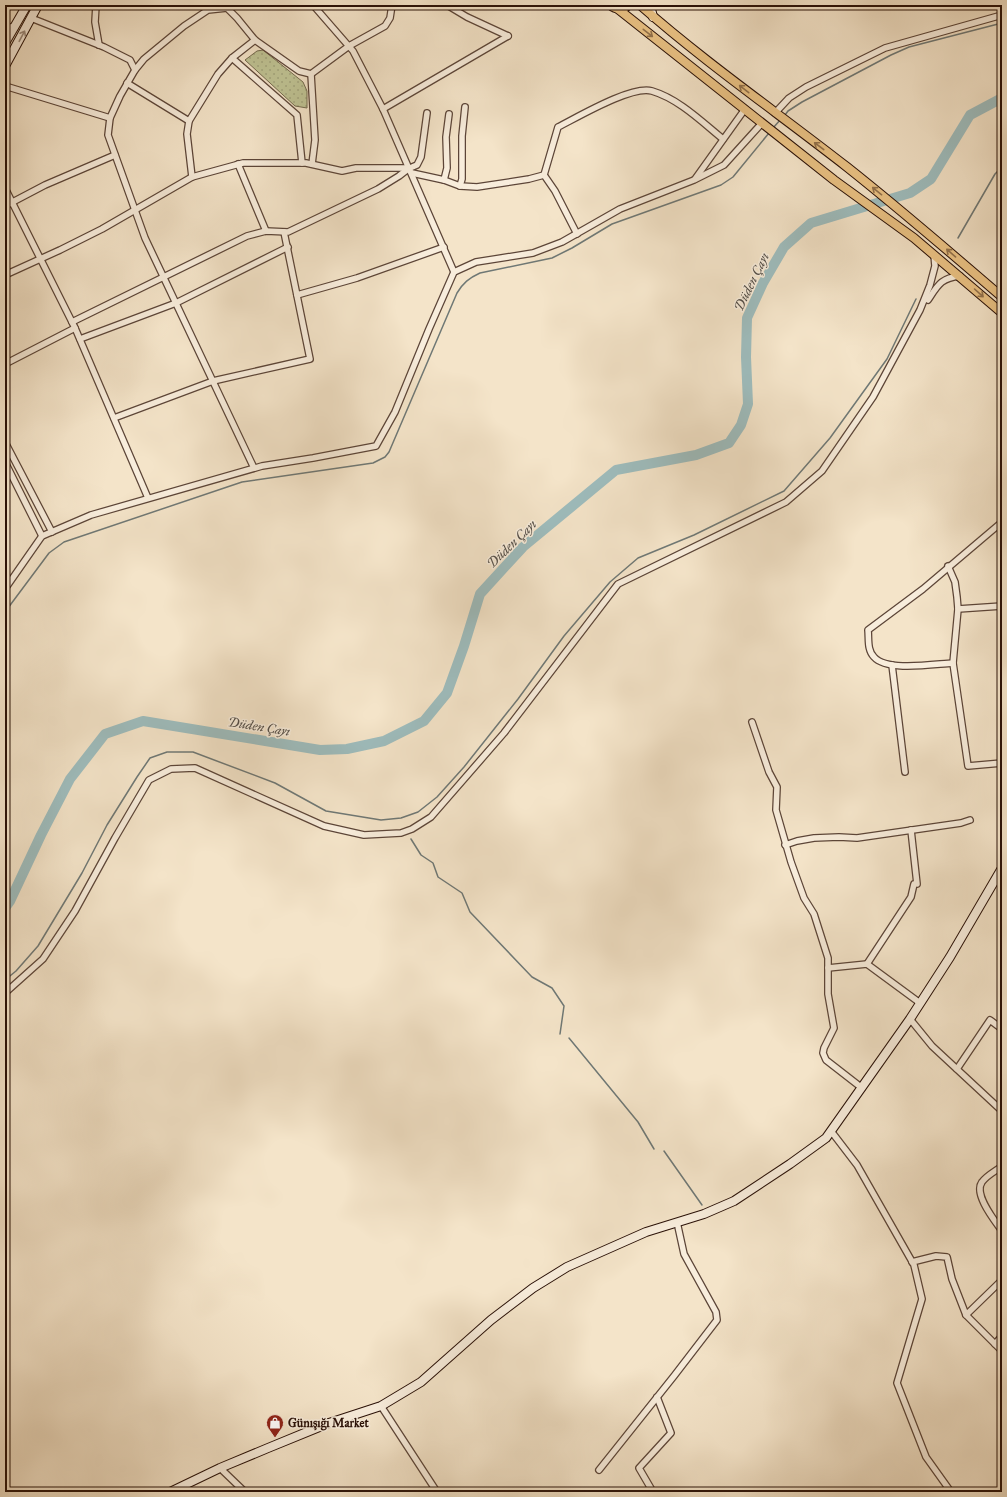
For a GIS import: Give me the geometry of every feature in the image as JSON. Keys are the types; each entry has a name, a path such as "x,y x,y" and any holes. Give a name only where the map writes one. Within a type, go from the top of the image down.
{"main road":[{"path":"614,7 622,9 629,5"},
{"path":"640,5 660,23 775,113 846,166 1002,297"},
{"path":"614,7 834,180 895,224 960,276 1002,313"}],"street":[{"path":"5,43 28,5"},
{"path":"5,66 38,5"},
{"path":"96,5 95,22 99,45"},
{"path":"313,5 353,51 383,108 454,272"},
{"path":"311,74 349,46 385,26 390,18 392,5"},
{"path":"383,108 508,36 467,18 447,5"},
{"path":"650,5 653,17"},
{"path":"254,468 145,238 108,135 110,118 127,83 144,59 184,26 208,10 229,7 255,40 299,71 311,74"},
{"path":"775,113 789,98 806,87 885,48 1002,15"},
{"path":"31,18 99,45 130,60 135,70"},
{"path":"5,27 15,27"},
{"path":"192,177 187,134 189,121 218,74 232,58 255,40"},
{"path":"232,58 298,115 302,163"},
{"path":"311,74 315,140 312,164"},
{"path":"127,83 189,121"},
{"path":"5,86 110,118"},
{"path":"544,175 558,127 617,98 635,91 652,91 681,105 723,139"},
{"path":"460,186 462,179 462,136 465,107"},
{"path":"694,180 745,109"},
{"path":"72,322 247,236 266,231 288,232 378,189 417,165 422,157 427,113"},
{"path":"444,180 447,168 446,138 450,114"},
{"path":"5,589 42,536 91,515 254,468 376,446 395,412 454,272 476,262 533,253 562,242 620,209 694,180 724,165 762,123"},
{"path":"5,206 45,185 115,154"},
{"path":"5,274 41,259 102,228 192,177 243,163 302,163 342,171 356,168 410,170 460,186 477,187 544,175"},
{"path":"238,164 266,231"},
{"path":"544,175 555,191 577,234"},
{"path":"5,188 72,322 148,498"},
{"path":"114,418 213,380 310,360 284,232"},
{"path":"80,340 176,303 288,247"},
{"path":"297,295 357,278 444,247"},
{"path":"5,992 43,959 75,911 149,780 172,769 195,768 324,826 364,835 402,834 431,817 504,733 618,584 786,502 822,471 873,397 920,310 930,285 935,266 934,255"},
{"path":"920,310 941,282 948,277 960,276"},
{"path":"5,364 74,328"},
{"path":"5,442 52,532"},
{"path":"5,462 42,536"},
{"path":"953,663 897,666 882,663 873,657 869,647 868,630 923,589 948,566 1002,522"},
{"path":"948,566 955,582 958,609 953,663 968,766 1002,763"},
{"path":"958,609 1002,606"},
{"path":"892,665 905,772"},
{"path":"752,722 769,772 776,787 776,810 785,845 804,898 814,914 828,958 828,994 834,1028 823,1053 826,1060 862,1088"},
{"path":"785,845 814,838 839,836 857,838 961,823 970,820"},
{"path":"867,964 911,897 916,884 911,830"},
{"path":"170,1492 220,1468 329,1423 381,1406 421,1382 491,1320 533,1288 588,1257 646,1232 704,1214 734,1201 826,1138 910,1019 950,957 1002,868"},
{"path":"828,968 867,964 920,1003"},
{"path":"910,1019 932,1046 1002,1111"},
{"path":"957,1068 990,1020 1002,1029"},
{"path":"832,1131 857,1165 914,1265 922,1299 897,1383 926,1457 951,1492"},
{"path":"1002,1166 982,1181 979,1190 990,1214 1002,1231"},
{"path":"599,1470 717,1320 716,1312 684,1254 677,1222"},
{"path":"912,1262 936,1256 947,1257 952,1279 966,1314 1002,1351"},
{"path":"966,1314 1002,1280"},
{"path":"995,1344 1002,1336"},
{"path":"653,1492 639,1468 671,1433 657,1397"},
{"path":"381,1406 437,1492"},
{"path":"220,1468 245,1492"}],"green space":[{"path":"263,50 303,82 307,91 307,108 295,106 245,60 257,51"}],"waterway":[{"path":"785,115 788,111 802,102 909,47 1002,23"},
{"name":"Düden Çayı","path":"5,908 10,901 41,835 70,779 105,734 143,721 320,750 347,749 384,741 424,721 447,693 464,646 480,594 523,547 616,470 696,455 729,443 741,425 748,404 746,357 747,318 763,283 784,247 811,223 910,193 931,179 970,115 1002,98"},
{"path":"773,128 781,119"},
{"path":"5,612 49,553 64,542 242,482 373,463 385,457 389,452 457,293 467,281 480,273 552,258 612,224 721,185 733,177 769,133"},
{"path":"958,238 995,174 1002,167"},
{"path":"5,980 16,971 38,946 82,873 107,825 150,758 167,752 193,752 275,783 326,811 381,820 401,818 418,812 437,797 464,767 518,699 564,636 610,582 638,558 694,535 784,491 830,438 887,359 916,299"},
{"path":"411,839 421,855 433,863 438,877 462,893 470,912 532,977 552,988 564,1006 560,1034"},
{"path":"569,1038 638,1122 654,1149"},
{"path":"664,1151 702,1205"}],"place":[{"name":"Günışığı Market","path":"275,1438"}]}
